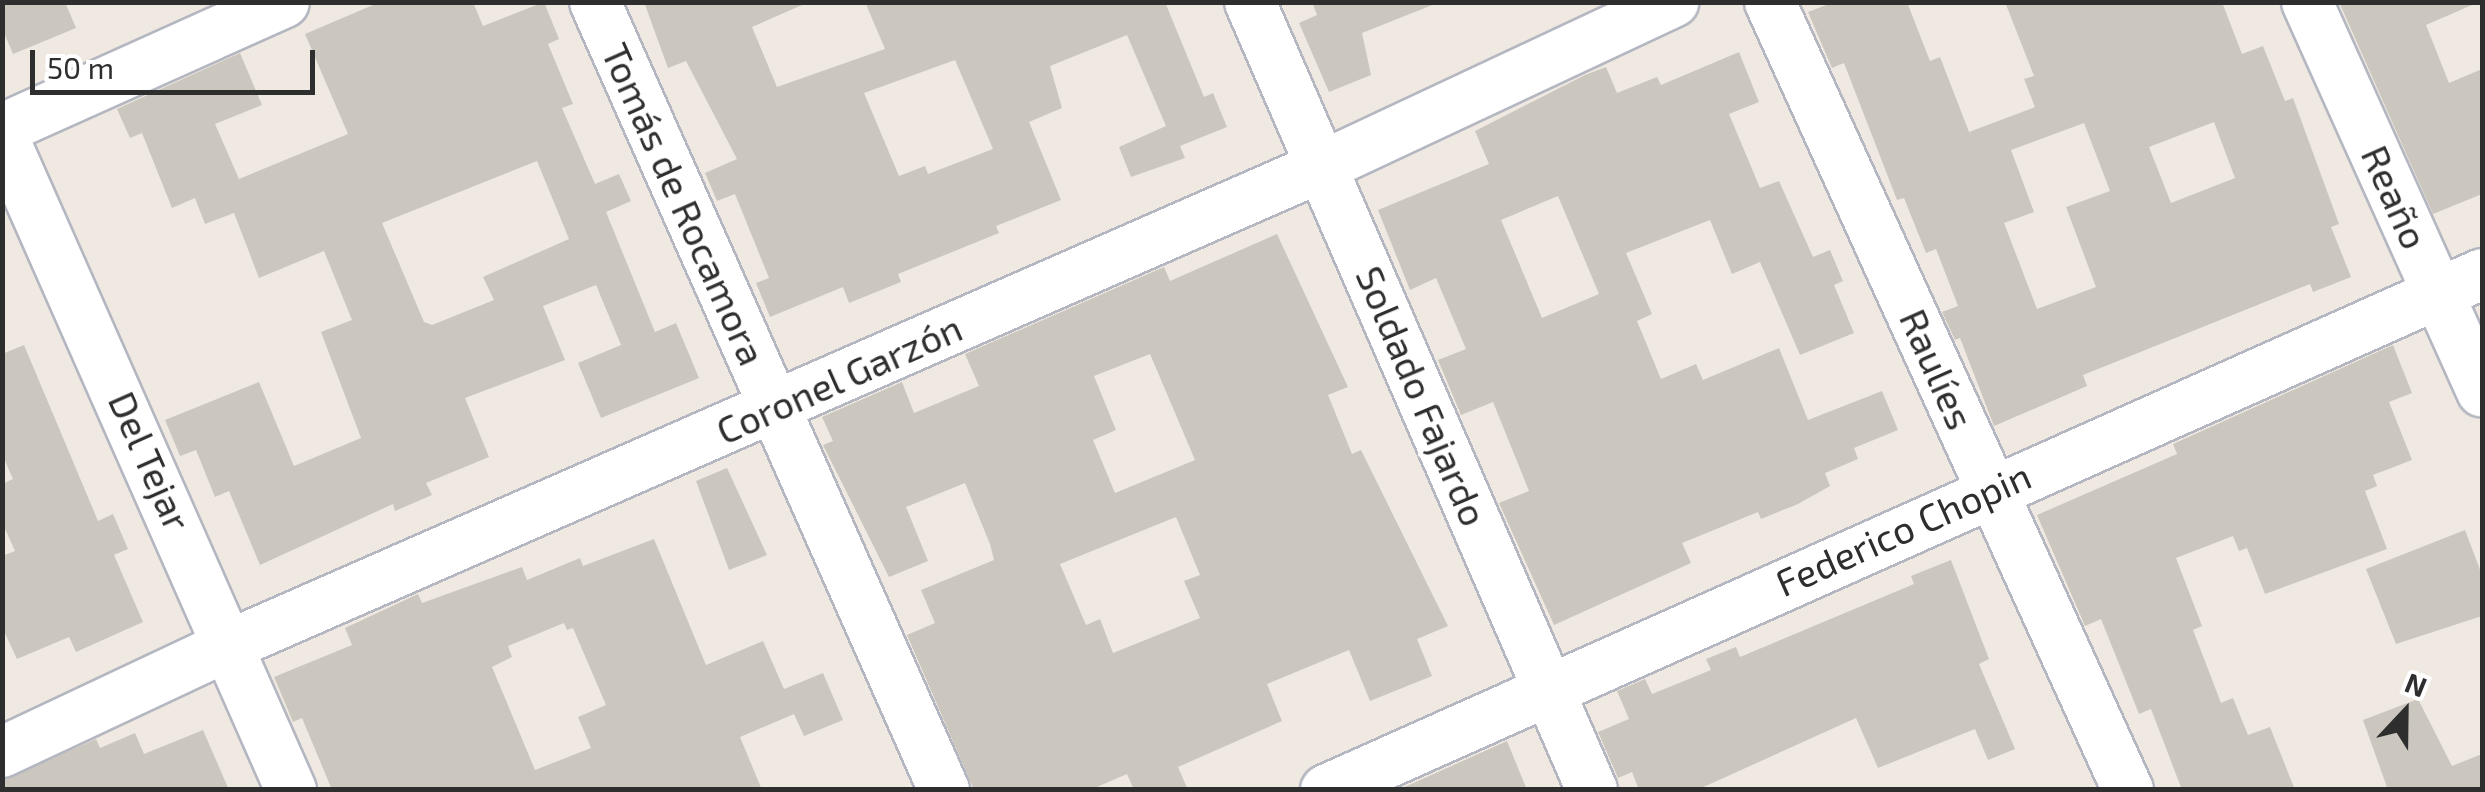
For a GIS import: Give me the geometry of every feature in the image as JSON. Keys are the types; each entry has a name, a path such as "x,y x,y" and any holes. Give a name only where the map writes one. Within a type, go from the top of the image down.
{"street":[{"path":"2,132 284,2"},
{"name":"Tomás de Rocamora","path":"595,2 944,790"},
{"name":"Soldado Fajardo","path":"1250,2 1592,790"},
{"name":"Coronel Garzón","path":"2,752 232,644 1324,166 1673,2"},
{"name":"Raulíes","path":"1770,2 2128,790"},
{"name":"Reaño","path":"2307,2 2460,283 2482,392"},
{"name":"Del Tejar","path":"2,132 232,644 291,790"},
{"name":"Federico Chopin","path":"1326,790 1991,488 2460,283"}],"building":[{"path":"2,2 65,2 76,28 13,54 2,28"},
{"path":"380,2 473,2 483,26 544,2 559,39 548,44 573,104 562,108 595,184 619,174 631,201 606,212 655,332 676,323 699,378 601,418 578,363 621,345 596,285 543,306 565,360 465,398 489,457 426,483 432,495 395,511 393,504 260,565 229,491 215,497 196,450 180,456 165,420 259,382 294,466 361,438 321,332 352,320 324,251 259,278 234,213 205,224 195,198 172,208 142,133 130,138 117,109 240,53 262,105 215,124 239,179 348,134 305,34","holes":["537,161 569,239 483,277 494,300 432,325 424,322 382,223"]},
{"path":"644,2 809,2 752,27 777,87 885,49 865,2 1165,2 1204,97 1213,93 1227,127 1180,146 1185,158 1131,177 1119,147 1166,126 1127,35 1050,66 1062,108 1029,122 1061,200 996,226 999,233 898,274 901,282 849,303 843,287 770,317 756,283 769,278 735,194 717,201 705,173 737,159 686,61 668,68","holes":["955,60 993,149 928,174 925,166 899,176 864,93"]},
{"path":"1312,2 1435,4 1362,33 1371,75 1329,92 1299,23 1317,15"},
{"path":"1834,2 1907,2 1930,61 1940,57 1969,132 2035,107 2024,79 2034,76 2005,2 2222,2 2242,54 2263,46 2285,101 2293,98 2339,224 2331,227 2351,277 2313,292 2310,284 2083,375 2087,386 1994,426 1960,338 1955,340 1942,312 1958,306 1936,249 1926,253 1904,198 1897,200 1844,63 1832,68 1808,12","holes":["2214,122 2235,178 2171,203 2149,147","2084,123 2110,191 2066,207 2096,287 2037,309 2004,223 2034,212 2011,150"]},
{"path":"2339,2 2479,2 2426,25 2449,83 2482,69 2482,194 2433,214"},
{"path":"1739,52 1759,102 1729,114 1760,188 1779,181 1813,257 1830,250 1843,281 1834,285 1854,333 1800,355 1760,262 1732,274 1710,220 1626,253 1652,314 1637,321 1661,379 1696,364 1703,380 1779,348 1808,420 1882,391 1898,430 1854,448 1858,459 1825,473 1830,486 1761,519 1758,512 1682,543 1691,563 1554,625 1499,503 1529,491 1493,402 1461,415 1438,360 1466,349 1436,278 1410,290 1378,210 1489,164 1475,131 1585,75 1606,67 1617,93 1657,77 1661,85","holes":["1558,196 1599,294 1542,318 1501,220"]},
{"path":"1277,234 1348,387 1328,395 1352,454 1361,450 1448,626 1417,639 1432,676 1370,701 1349,650 1267,684 1282,721 1178,767 1188,790 1134,790 1127,774 1090,790 974,790 907,635 935,623 921,590 994,560 990,544 965,483 906,507 928,561 889,577 823,445 833,441 822,417 902,382 914,413 979,386 965,354 1164,267 1170,281","holes":["1150,354 1195,460 1115,493 1093,440 1116,430 1094,376","1176,517 1200,575 1184,581 1200,618 1113,653 1100,619 1086,625 1060,564"]},
{"path":"24,345 98,521 113,514 128,549 114,555 143,622 76,652 69,637 17,659 2,627 2,556 15,551 2,522 2,484 13,479 2,454 2,354"},
{"path":"2393,345 2412,393 2389,402 2412,460 2373,475 2377,486 2365,491 2387,549 2265,594 2247,548 2239,551 2233,536 2176,558 2202,626 2193,630 2221,703 2233,698 2248,735 2270,727 2295,790 2182,790 2151,709 2139,714 2101,619 2085,626 2037,515 2177,454 2173,444"},
{"path":"727,468 767,555 729,570 696,481"},
{"path":"2465,530 2482,575 2482,616 2396,644 2366,569"},
{"path":"654,539 706,665 763,641 784,689 823,673 843,720 804,736 794,714 740,737 762,790 332,790 302,718 293,722 274,677 352,645 345,628 418,594 422,603 522,567 527,580 580,558 583,566","holes":["564,623 567,630 573,628 606,705 578,717 591,748 535,770 492,667 512,657 508,646"]},
{"path":"1951,560 1989,659 1979,664 2015,749 1988,760 1975,729 1878,768 1856,718 1697,790 1639,790 1632,772 1618,778 1598,732 1629,719 1617,691 1645,679 1652,694 1711,670 1706,659 1736,647 1740,657 1914,584 1911,576"},
{"path":"2418,699 2452,766 2482,754 2482,790 2388,790 2363,720"},
{"path":"203,730 229,790 2,790 2,780 96,739 100,748 135,733 144,754"},
{"path":"1507,741 1527,790 1398,790"}]}
